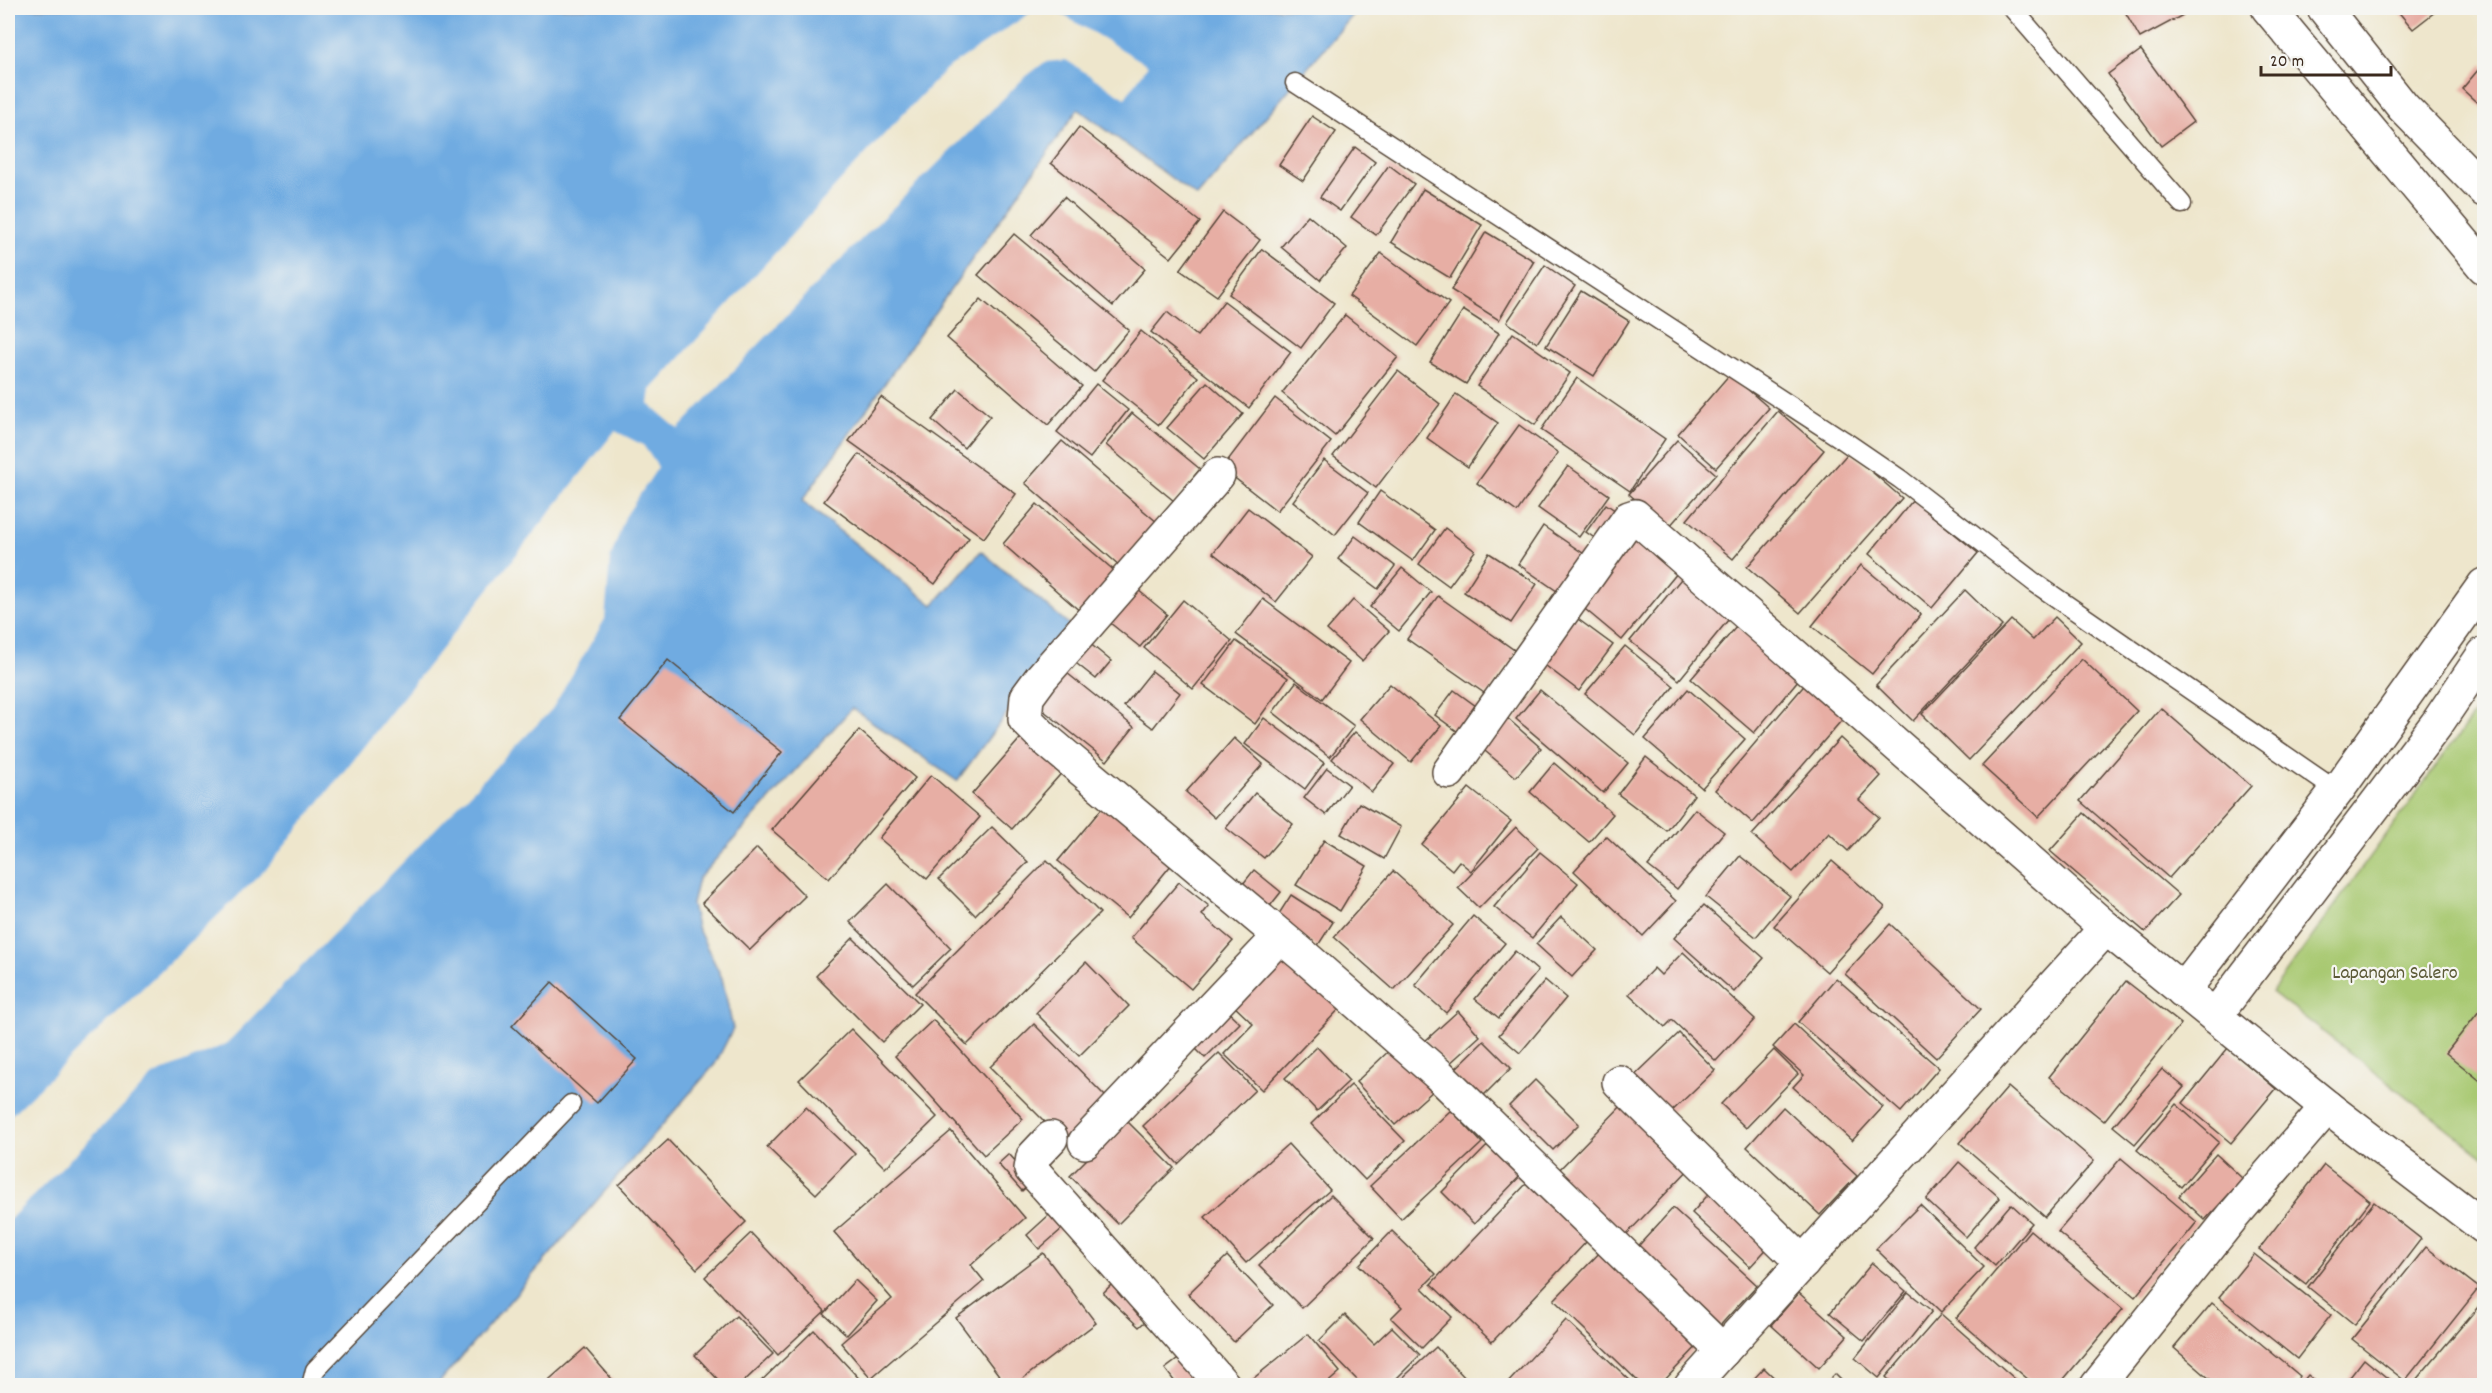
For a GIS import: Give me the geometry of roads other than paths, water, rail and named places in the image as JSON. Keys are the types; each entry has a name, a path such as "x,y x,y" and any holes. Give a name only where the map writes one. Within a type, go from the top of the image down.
{"street":[{"path":"2268,8 2484,267"},
{"path":"2324,8 2403,107 2484,190"},
{"path":"1218,474 1041,678 1027,697 1025,719 1044,738 1280,936 1438,1074 1723,1351"},
{"path":"1449,771 1629,518 1635,516 2106,928 2327,1107 2484,1227"},
{"path":"2183,991 2337,791 2484,585"},
{"path":"2215,1016 2436,725 2484,654"},
{"path":"1691,1386 2106,928"},
{"path":"1085,1142 1280,936"},
{"path":"1619,1082 1803,1263"},
{"path":"2097,1386 2233,1216 2327,1107"},
{"path":"1051,1138 1033,1157 1031,1169 1224,1386"}],"lane":[{"path":"2012,8 2182,204"},
{"path":"1295,83 1900,478 2035,583 2337,791"},
{"path":"311,1386 315,1370 571,1104"}],"water":[{"path":"8,8 1359,8 1197,197 1078,109 802,501 933,605 981,551 1071,626 957,781 852,708 698,879 692,904 697,927 722,978 733,1029 715,1064 437,1385 8,1385"}],"park label":[{"name":"Lapangan Salero","path":"2395,974"}]}
